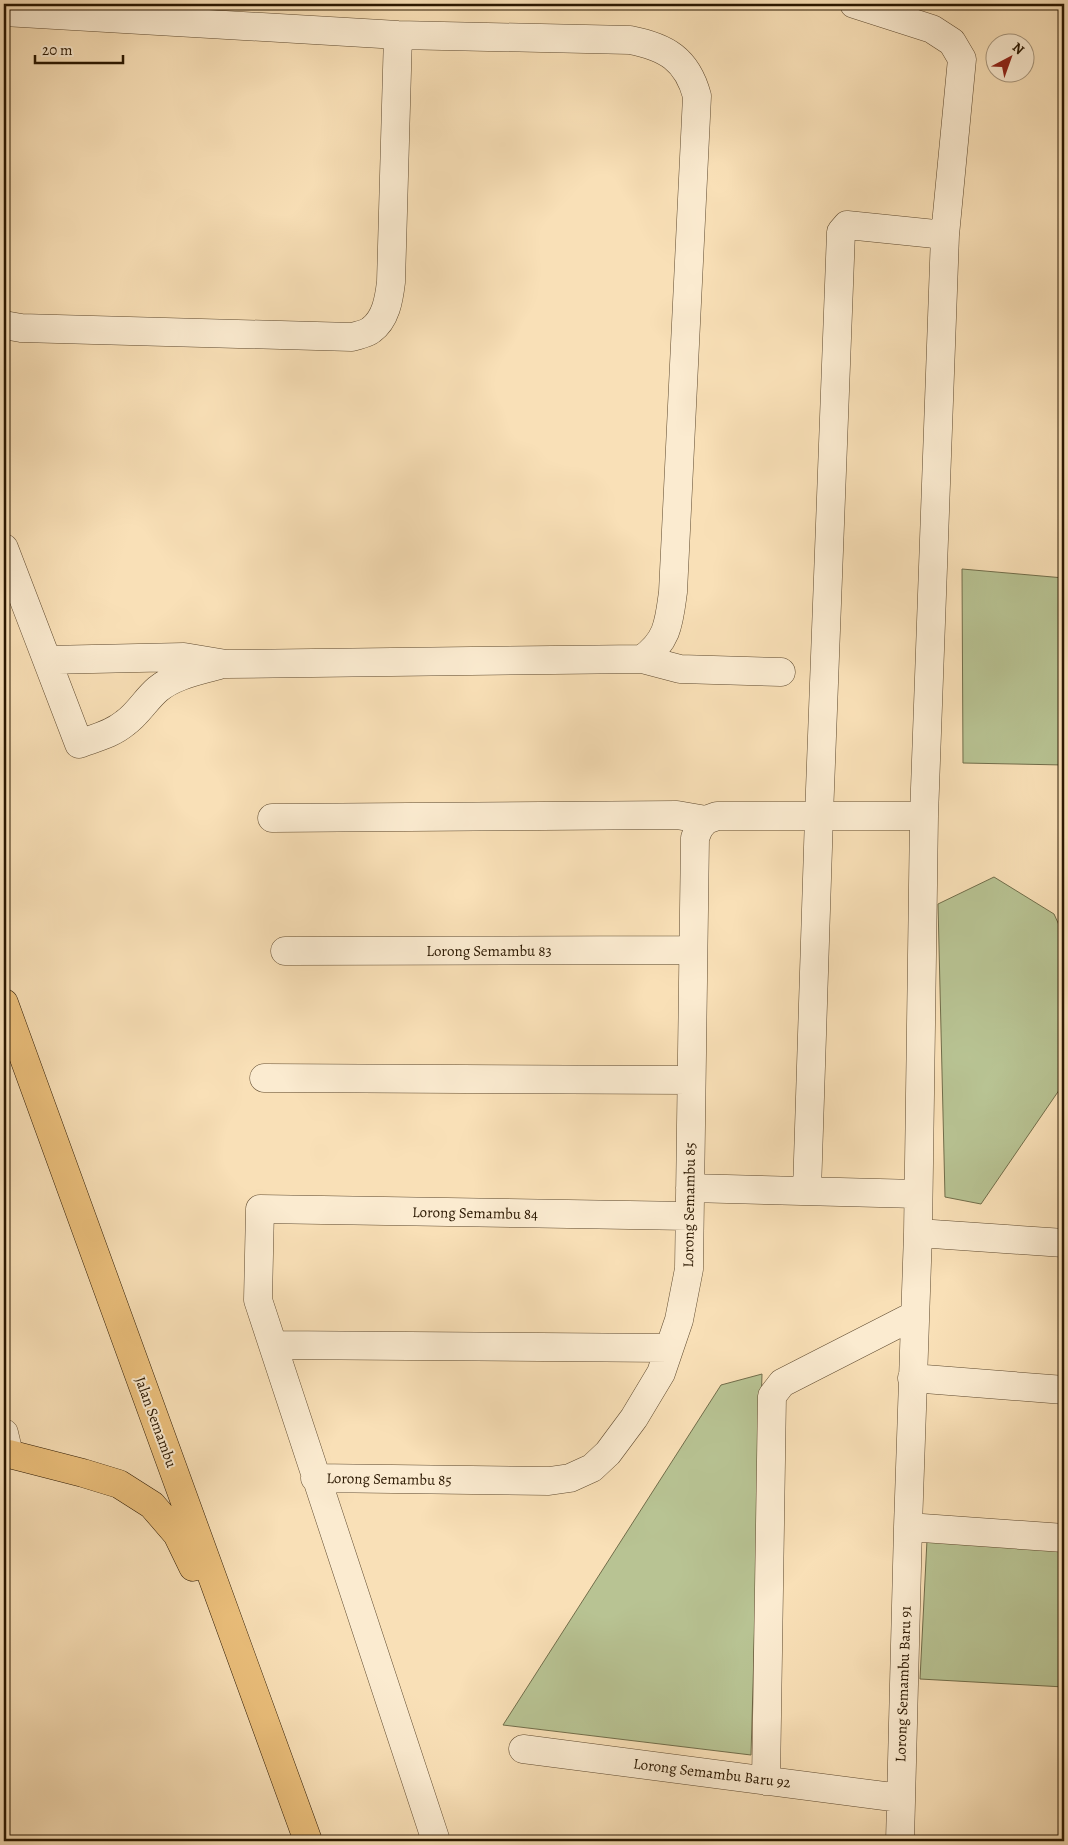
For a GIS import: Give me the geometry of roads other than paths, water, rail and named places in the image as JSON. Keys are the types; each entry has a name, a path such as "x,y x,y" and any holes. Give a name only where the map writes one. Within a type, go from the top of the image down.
{"main road":[{"name":"Jalan Semambu","path":"4,1003 308,1841"},
{"path":"5,1447 119,1484 152,1505 177,1534 257,1699"}],"street":[{"name":"Lorong Semambu Baru 91","path":"854,4 932,29 952,42 962,59 944,235 924,816 918,1233 912,1378 900,1841"},
{"path":"4,12 398,35 630,40 652,44 669,53 683,66 693,80 697,96 673,592 667,628 662,640 653,652 642,659"},
{"path":"4,325 21,328 352,337 370,330 382,318 389,300 391,282 398,35"},
{"path":"807,1191 841,232 847,225 944,235"},
{"path":"4,548 79,744 110,733 126,723 157,689 170,681 226,664"},
{"path":"47,660 184,656 226,664 642,659 680,669 781,672"},
{"path":"272,818 677,815 706,820 717,816 924,816"},
{"name":"Lorong Semambu 85","path":"315,1478 549,1481 570,1478 592,1468 608,1453 634,1418 661,1373 679,1320 689,1269 696,838 699,828 706,820"},
{"name":"Lorong Semambu 83","path":"285,951 693,950"},
{"path":"264,1078 691,1080"},
{"path":"690,1188 918,1194"},
{"name":"Lorong Semambu 84","path":"274,1345 258,1300 260,1209 689,1216"},
{"path":"918,1233 1064,1243"},
{"path":"766,1781 772,1396 782,1383 915,1315"},
{"path":"436,1841 315,1478 274,1345 669,1348"},
{"path":"912,1378 1064,1390"},
{"path":"908,1527 1064,1538"},
{"name":"Lorong Semambu Baru 92","path":"523,1749 900,1798"}]}
